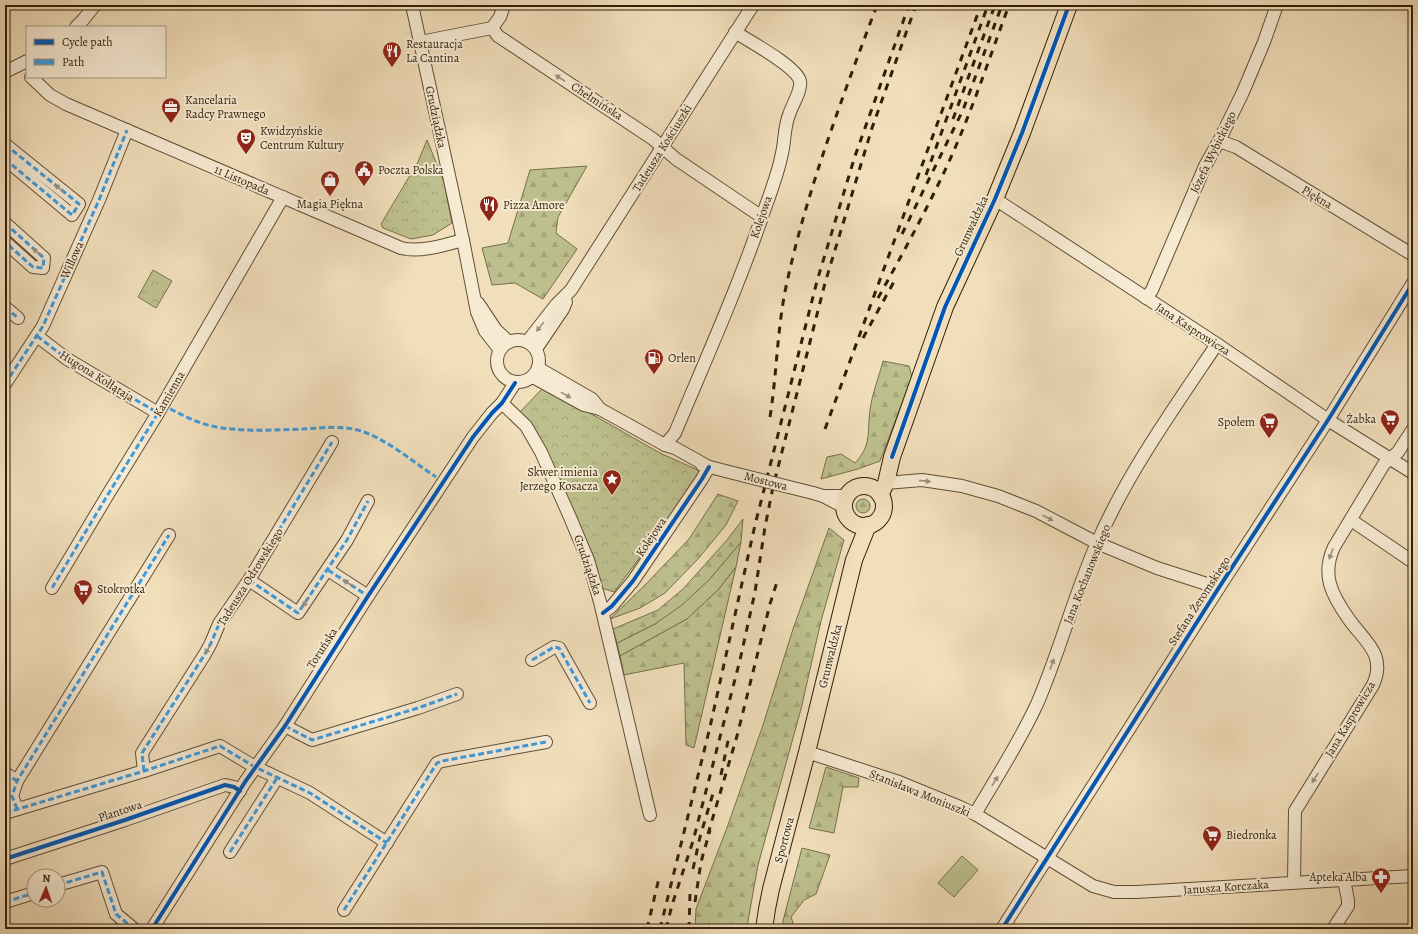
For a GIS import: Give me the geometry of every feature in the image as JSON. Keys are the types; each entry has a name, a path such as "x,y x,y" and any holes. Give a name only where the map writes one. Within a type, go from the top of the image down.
{"main road":[{"name":"Grunwaldzka","path":"879,488 892,457 945,307 995,199 1022,133 1069,5"},
{"path":"862,486 879,488 884,502 884,510 881,517 875,522 862,524 850,520 846,514 846,502 856,488 862,486"},
{"name":"Grunwaldzka","path":"807,752 862,524"},
{"name":"Sportowa","path":"764,929 771,889 807,752"}],"street":[{"path":"77,26 95,5"},
{"name":"Grudziądzka","path":"412,5 463,240 477,312 485,331 504,346"},
{"path":"420,42 492,28 500,17 504,5"},
{"name":"Tadeusza Kościuszki","path":"531,346 563,309 571,290 753,5"},
{"name":"Józefa Wybickiego","path":"1146,298 1152,290 1205,166 1243,92 1264,42 1277,5"},
{"name":"Chełmińska","path":"492,28 498,36 653,139 676,159 762,218"},
{"name":"Kolejowa","path":"665,445 675,433 722,325 762,218 782,153 789,115 798,95 800,82 796,73 782,62 735,32"},
{"path":"5,72 25,66"},
{"name":"11 Listopada","path":"32,78 50,95 66,104 401,248 420,250 463,240"},
{"name":"Willowa","path":"5,384 37,336 99,200 127,130"},
{"name":"Piękna","path":"1219,141 1236,147 1413,255"},
{"path":"5,147 7,146 79,204 72,215 5,159"},
{"name":"Kamienna","path":"52,588 158,413 283,197"},
{"name":"Jana Kasprowicza","path":"995,199 1217,344 1328,420 1413,473"},
{"path":"5,223 44,258 43,268 33,267 5,242"},
{"name":"Stefana Żeromskiego","path":"1002,929 1218,589 1328,420 1413,283"},
{"path":"5,307 18,318"},
{"name":"Hugona Kołłątaja","path":"37,336 66,359 158,413"},
{"path":"514,340 531,346 538,355 536,372 521,382 510,381 500,374 496,362 504,346 514,340"},
{"name":"Jana Kochanowskiego","path":"975,814 1012,753 1037,703 1097,543 1132,474 1171,412 1217,344"},
{"name":"Mostowa","path":"536,372 592,399 600,409 665,445 688,455 709,467"},
{"name":"Toruńska","path":"152,929 255,767 285,726 368,596 473,438 492,413 502,403 510,381"},
{"name":"Toruńska","path":"492,413 510,381"},
{"name":"Grudziądzka","path":"502,403 526,426 541,452 588,560 603,613 650,815"},
{"path":"678,426 688,455"},
{"path":"1390,458 1398,452 1413,429"},
{"name":"Tadeusza Odrowskiego","path":"144,771 142,753 205,654 219,624 249,580 332,442"},
{"name":"Mostowa","path":"665,445 671,453 686,460 846,502"},
{"name":"Jana Kasprowicza","path":"1294,882 1295,811 1372,685 1376,674 1376,660 1372,646 1348,618 1334,596 1329,582 1328,567 1330,557 1334,547 1384,464 1390,458"},
{"name":"Kolejowa","path":"603,613 612,606 633,581 702,480 709,467"},
{"path":"879,488 922,480 962,486 998,496 1036,511 1097,543 1158,568 1218,589"},
{"path":"249,580 298,613 347,540 368,501"},
{"path":"1351,520 1413,562"},
{"path":"17,809 12,796 17,781 169,536"},
{"path":"328,570 368,596"},
{"path":"532,660 554,647 559,648 590,703"},
{"path":"285,726 312,740 457,694"},
{"path":"344,910 437,763 546,742"},
{"path":"5,813 144,771 220,746 255,767 310,793 387,842"},
{"name":"Stanisława Moniuszki","path":"807,752 899,782 946,801 975,814 1048,858"},
{"path":"5,773 17,781"},
{"path":"230,852 277,778"},
{"name":"Plantowa","path":"5,859 125,820 225,785 234,787 240,791"},
{"name":"Janusza Korczaka","path":"1048,858 1093,886 1114,892 1413,876"},
{"path":"66,883 102,872 116,914 134,929"},
{"path":"1333,929 1348,906 1344,880"},
{"path":"5,902 26,895"}],"green space":[{"path":"427,140 444,182 452,223 433,235 411,239 383,228 381,224 418,162"},
{"path":"587,166 558,217 556,233 577,249 543,299 515,283 492,285 482,248 508,243 530,170"},
{"path":"153,270 172,281 156,308 138,297"},
{"path":"883,361 909,366 912,377 880,461 858,469 821,479 827,457 841,454 855,463 864,450 868,438 871,404"},
{"path":"546,388 660,453 700,471 658,533 614,592 602,588 519,413 541,390"},
{"path":"718,494 738,501 726,525 698,559 665,593 640,608 610,619 689,539"},
{"path":"863,499 868,501 870,506 868,511 863,513 858,511 856,506 858,501"},
{"path":"743,519 741,542 709,580 682,605 655,624 617,643 613,629 658,610 683,589 727,540"},
{"path":"829,528 844,540 821,621 801,709 758,865 748,921 748,929 695,929 696,909 728,825 763,725 793,629"},
{"path":"741,542 736,567 718,590 687,619 620,656 617,643 655,624 709,580"},
{"path":"736,567 694,748 686,745 684,663 624,675 620,656 687,619 718,590"},
{"path":"826,767 859,778 858,787 843,787 834,833 809,828"},
{"path":"802,848 830,855 816,894 804,900 791,917 795,929 783,929 783,921"},
{"path":"962,856 978,870 954,897 938,883"}],"railway":[{"path":"770,417 781,316 787,282 805,211 827,142 877,5"},
{"path":"660,929 710,727 755,525 817,281 855,156 909,5"},
{"path":"666,929 672,905 693,841 740,660 755,592 773,487 825,283 872,128 916,5"},
{"path":"825,429 981,5"},
{"path":"926,175 988,5"},
{"path":"953,119 995,5"},
{"path":"902,234 963,110 1002,5"},
{"path":"878,298 931,200 956,146 1009,5"},
{"path":"863,338 896,278"},
{"path":"708,834 737,736 770,604 777,582"},
{"path":"721,775 729,736"},
{"path":"693,869 700,837 714,790"},
{"path":"695,902 701,862 710,830"},
{"path":"647,929 659,878"},
{"path":"689,929 690,893"}],"marked path":[{"path":"5,384 43,326 99,200 127,130"},
{"path":"5,147 7,146 79,204 72,215 5,159"},
{"path":"5,223 44,258 43,268 33,267 5,242"},
{"path":"5,307 18,318"},
{"path":"37,336 67,359 158,413 52,588"},
{"path":"162,405 201,423 238,430 278,430 332,427 354,429 371,435 390,445 436,477"},
{"path":"144,771 142,753 205,654 219,624 249,580 332,442"},
{"path":"249,580 298,613 347,540 368,501"},
{"path":"17,809 12,796 17,781 169,535"},
{"path":"328,570 368,596"},
{"path":"532,660 554,647 559,648 590,703"},
{"path":"285,726 312,740 418,708 457,694"},
{"path":"344,910 437,763 546,742"},
{"path":"5,813 144,771 220,746 255,767 310,793 387,843"},
{"path":"5,773 17,781"},
{"path":"230,852 277,778"},
{"path":"66,883 102,872 116,914 134,929"},
{"path":"5,902 26,895"}],"cycle path":[{"path":"892,457 945,307 995,199 1022,133 1069,5"},
{"path":"1002,929 1218,589 1328,420 1413,283"},
{"path":"152,929 245,782 285,726 368,596 473,437 502,403 515,383"},
{"path":"603,613 612,606 633,581 709,467"},
{"path":"8,858 125,820 225,785 234,787 240,791"}],"place":[{"name":"Restauracja La Cantina","path":"392,68"},
{"name":"Kancelaria Radcy Prawnego","path":"171,124"},
{"name":"Kwidzyńskie Centrum Kultury","path":"246,155"},
{"name":"Poczta Polska","path":"364,187"},
{"name":"Magia Piękna","path":"330,197"},
{"name":"Pizza Amore","path":"489,222"},
{"name":"Orlen","path":"654,375"},
{"name":"Żabka","path":"1390,436"},
{"name":"Społem","path":"1269,439"},
{"name":"Skwer imienia Jerzego Kosacza","path":"612,496"},
{"name":"Stokrotka","path":"83,606"},
{"name":"Biedronka","path":"1212,852"},
{"name":"Apteka Alba","path":"1381,894"}]}
